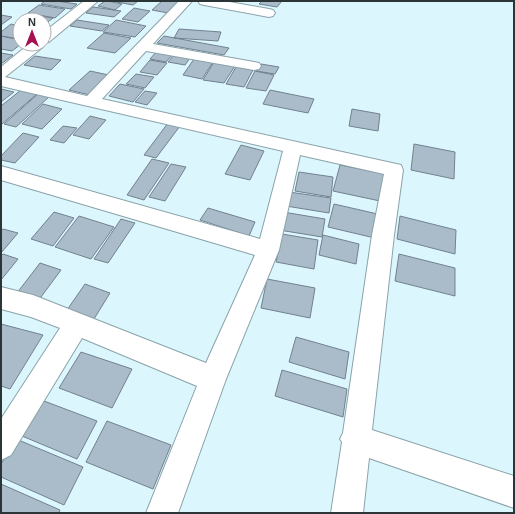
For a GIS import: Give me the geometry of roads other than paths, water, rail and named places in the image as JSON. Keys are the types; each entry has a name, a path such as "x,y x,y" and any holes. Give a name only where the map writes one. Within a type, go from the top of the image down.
{"street":[{"path":"52,33 92,1"},
{"path":"91,101 186,1"},
{"path":"204,1 269,13"},
{"path":"143,46 254,66"},
{"path":"1,74 28,52"},
{"path":"1,81 394,170 383,235 355,439 347,513"},
{"path":"162,513 214,379 268,250 293,148"},
{"path":"1,173 268,250"},
{"path":"1,298 33,306 214,379"},
{"path":"1,445 77,323"},
{"path":"355,439 514,492"}]}
